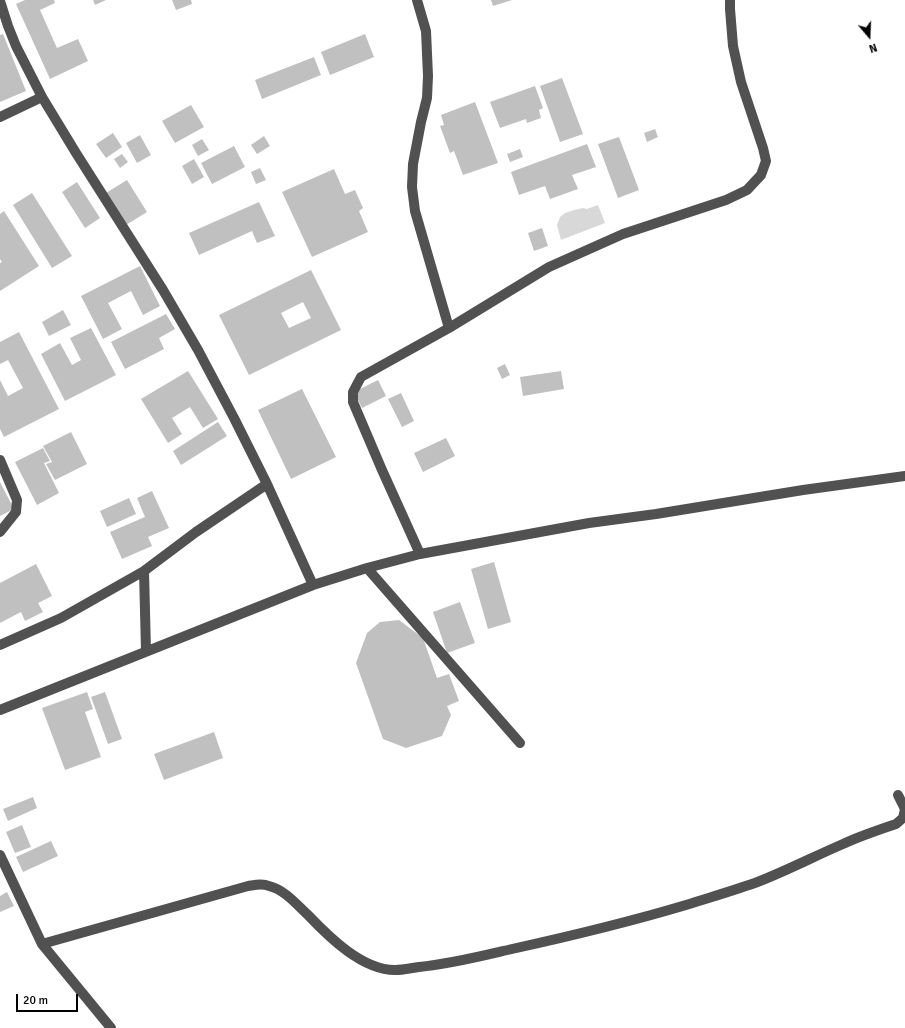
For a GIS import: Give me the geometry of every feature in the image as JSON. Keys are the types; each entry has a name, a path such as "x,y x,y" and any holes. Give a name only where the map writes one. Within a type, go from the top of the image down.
{"street":[{"path":"417,0 426,31 428,76 427,98 421,122 414,164 412,187 414,211 449,328"},
{"path":"420,554 353,402 353,392 361,378 449,328 548,267 623,234 726,200 748,190 761,175 766,161 741,82 733,46 730,0"},
{"path":"0,1 16,46 42,97 163,290 198,350 267,484 313,585"},
{"path":"0,116 42,97"},
{"path":"0,460 17,500 16,512 0,532"},
{"path":"0,710 313,585 367,568 420,554 589,523 905,476"},
{"path":"0,645 61,618 144,572 196,532 267,484"},
{"path":"367,568 520,742"},
{"path":"144,572 146,651"},
{"path":"42,944 248,886 262,884 282,891 324,932 353,954 371,965 382,969 396,970 440,965 558,939 656,914 759,881 844,843 896,824 903,818 905,809 898,795"},
{"path":"0,855 42,944 111,1028"}],"shaded area":[{"path":"598,205 605,223 561,240 557,225 560,217 565,213 574,210 583,208 587,209"}],"building":[{"path":"25,0 54,0 55,3 40,10 57,48 78,39 88,61 50,79 16,4"},
{"path":"93,0 106,0 95,5"},
{"path":"172,0 191,0 192,4 176,10"},
{"path":"491,0 512,0 493,6"},
{"path":"3,34 26,91 0,102 0,35"},
{"path":"365,34 374,57 330,75 321,52"},
{"path":"314,57 321,75 262,99 255,80"},
{"path":"562,78 583,134 560,142 540,86"},
{"path":"535,86 543,108 539,110 541,118 527,123 526,119 500,128 490,102"},
{"path":"475,102 498,163 463,175 454,151 450,153 440,126 444,125 441,115"},
{"path":"191,105 204,127 175,143 162,121"},
{"path":"655,129 658,137 647,142 644,133"},
{"path":"113,133 122,147 106,158 96,144"},
{"path":"140,135 151,155 137,163 126,143"},
{"path":"264,136 270,146 257,154 251,145"},
{"path":"619,137 639,190 618,198 598,144"},
{"path":"202,139 209,150 198,156 192,145"},
{"path":"587,144 596,167 572,175 578,189 550,199 545,186 519,195 511,172"},
{"path":"234,146 245,167 212,184 201,163"},
{"path":"520,149 523,157 510,162 507,154"},
{"path":"122,154 128,162 120,168 114,159"},
{"path":"194,159 204,177 192,184 182,166"},
{"path":"260,168 266,180 256,184 251,172"},
{"path":"334,169 345,194 355,190 363,208 359,211 368,232 312,257 282,192"},
{"path":"127,180 147,212 126,225 106,193"},
{"path":"77,182 100,218 85,228 62,192"},
{"path":"32,193 72,256 52,268 13,205"},
{"path":"259,202 275,236 257,243 252,231 199,255 189,233"},
{"path":"4,211 39,266 0,291 0,263 2,262 0,259 0,214"},
{"path":"542,228 548,246 534,251 528,233"},
{"path":"140,266 160,306 143,315 131,291 108,303 122,329 103,339 81,296"},
{"path":"311,270 341,330 249,375 219,315","holes":["303,302 311,318 289,328 281,313"]},
{"path":"63,310 71,325 49,336 42,322"},
{"path":"166,314 175,329 159,338 164,349 125,369 111,342"},
{"path":"91,328 116,375 65,401 41,354 60,343 72,365 81,360 70,338"},
{"path":"19,332 59,409 4,437 0,429 0,380 8,396 23,388 8,360 0,364 0,342"},
{"path":"505,364 510,375 502,379 497,368"},
{"path":"188,371 218,419 203,428 190,407 172,418 182,434 168,443 141,399"},
{"path":"561,371 564,389 523,396 520,377"},
{"path":"378,380 386,396 362,408 354,392"},
{"path":"302,389 336,457 291,479 258,410"},
{"path":"401,393 414,421 402,427 388,399"},
{"path":"218,422 227,436 181,465 173,451"},
{"path":"71,432 87,464 55,480 46,464 52,462 43,446"},
{"path":"446,438 455,456 423,472 414,453"},
{"path":"43,448 50,461 44,463 59,493 37,505 15,462"},
{"path":"0,482 14,509 0,516"},
{"path":"152,491 169,528 148,537 152,546 122,559 110,532 145,517 137,498"},
{"path":"129,498 136,514 107,527 100,511"},
{"path":"494,562 511,622 488,629 471,569"},
{"path":"36,564 52,596 38,603 43,612 25,621 21,612 0,623 0,583"},
{"path":"460,602 475,643 447,653 433,612"},
{"path":"399,620 423,638 437,678 449,674 459,701 447,706 451,715 442,736 406,748 383,739 356,663 367,633 380,622"},
{"path":"87,692 93,709 85,712 101,757 65,770 42,708"},
{"path":"105,692 122,739 108,744 91,697"},
{"path":"214,732 223,758 164,780 154,754"},
{"path":"33,797 37,808 8,821 3,809"},
{"path":"22,825 31,847 15,853 6,832"},
{"path":"51,841 58,856 23,872 16,857"},
{"path":"7,892 14,906 0,912 0,896"}]}
